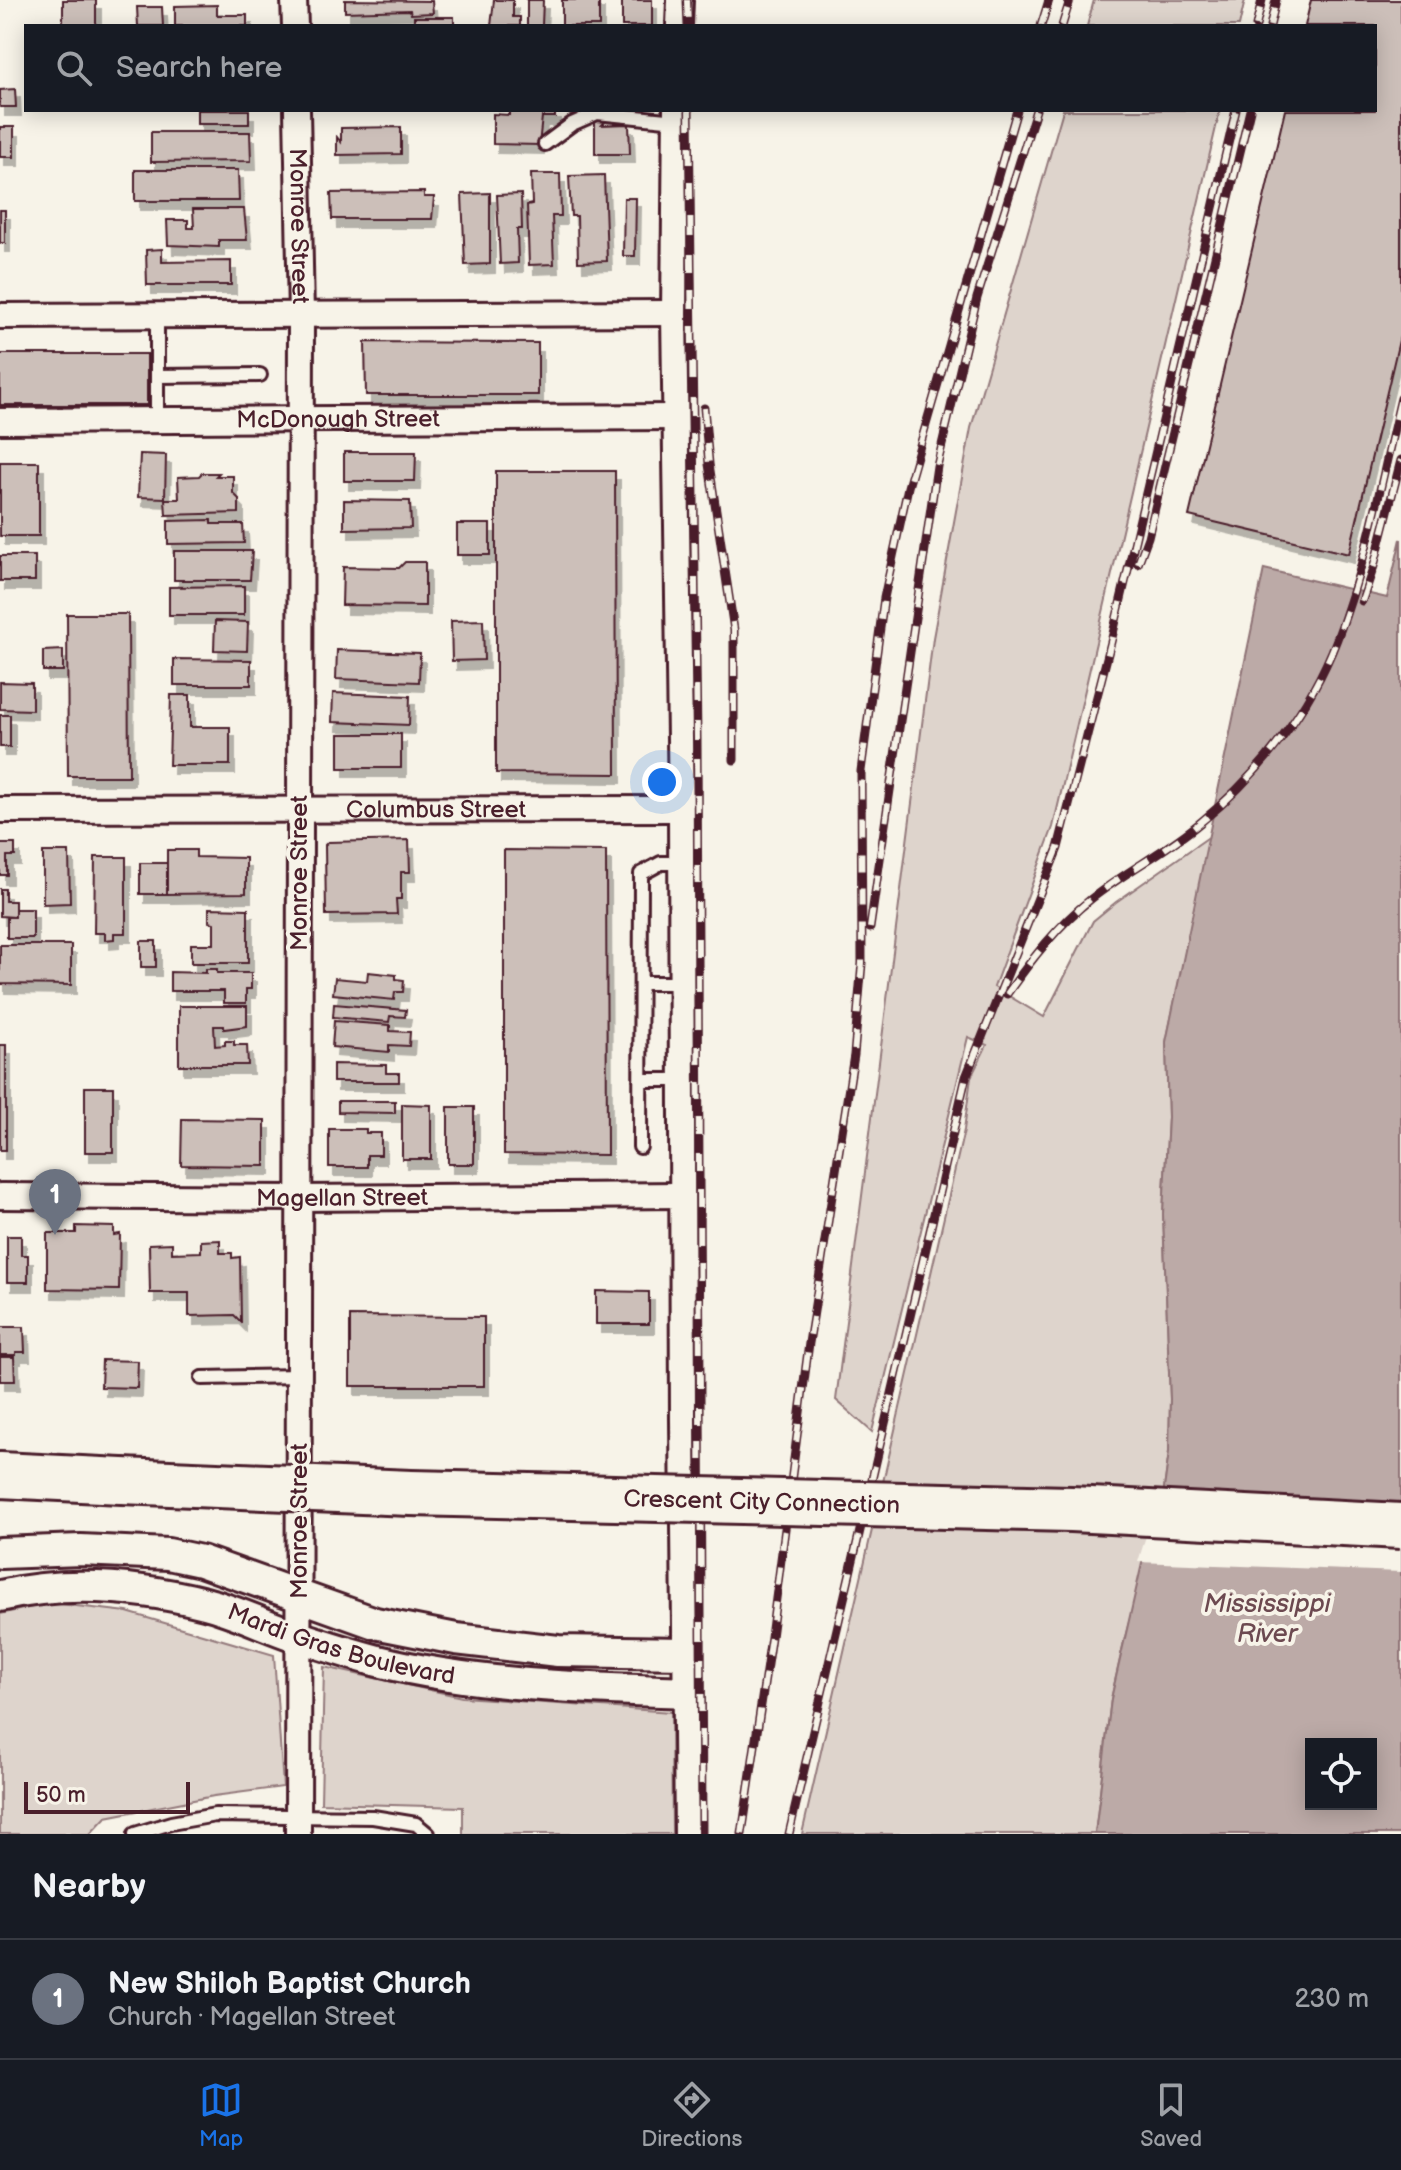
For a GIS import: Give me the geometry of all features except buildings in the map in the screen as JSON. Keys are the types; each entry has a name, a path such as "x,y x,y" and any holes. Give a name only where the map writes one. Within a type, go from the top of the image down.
{"highway":[{"name":"Crescent City Connection","path":"0,1475 411,1493 1055,1508 1401,1526"}],"street":[{"path":"294,0 295,24"},
{"path":"679,24 680,0"},
{"name":"Monroe Street","path":"297,112 301,316 298,1826"},
{"path":"676,115 674,313 681,809 687,1834"},
{"path":"0,316 674,313"},
{"name":"McDonough Street","path":"0,421 675,417"},
{"name":"Columbus Street","path":"0,810 681,809"},
{"name":"Magellan Street","path":"0,1196 300,1198 682,1195"},
{"name":"Mardi Gras Boulevard","path":"0,1553 81,1550 168,1554 201,1561 375,1623 456,1639 558,1651 685,1653"},
{"name":"Mardi Gras Boulevard","path":"0,1596 42,1588 121,1588 207,1604 298,1637 378,1661 469,1678 577,1688 686,1692"}],"lane":[{"path":"545,144 572,124 597,113 676,115"},
{"path":"157,316 157,420"},
{"path":"157,376 260,375"},
{"path":"640,1147 641,874 661,863 681,863"},
{"path":"641,983 682,983"},
{"path":"640,1080 682,1080"},
{"path":"202,1378 300,1376"},
{"path":"135,1834 215,1815 298,1826 373,1817 416,1824 428,1834"}],"shaded area":[{"path":"1094,0 1245,0 1239,24 1088,24"},
{"path":"1062,112 1220,112 1053,827 994,987 1044,1017 1093,921 1210,836 1166,1042 1168,1117 1163,1214 1169,1452 1163,1496 1111,1699 1095,1834 802,1834 964,1130 971,1077 987,1045 968,1037 872,1432 836,1400 933,638 971,428"},
{"path":"51,1603 127,1612 274,1655 283,1787 214,1796 106,1817 90,1834 0,1834 0,1614"},
{"path":"324,1667 462,1697 671,1712 672,1834 463,1834 463,1807 321,1803"}],"water":[{"name":"Mississippi River","path":"1401,539 1401,1834 1095,1834 1111,1699 1143,1559 1163,1496 1169,1452 1163,1214 1168,1117 1166,1042 1264,569 1387,598"}],"pier":[{"path":"1158,1497 1401,1507 1401,1572 1138,1562"}],"railway":[{"path":"687,0 688,24"},
{"path":"1042,24 1049,0"},
{"path":"1063,24 1070,0"},
{"path":"1256,24 1262,0"},
{"path":"1270,24 1276,0"},
{"path":"689,112 697,738 702,1834"},
{"path":"742,1834 809,1343 854,1055 862,963 861,771 884,598 908,487 1016,112"},
{"path":"870,928 937,466 977,298 1035,112"},
{"path":"789,1834 966,1077 1058,848 1111,642 1236,112"},
{"path":"1138,564 1148,537 1250,112"},
{"path":"1007,994 1067,920 1104,889 1174,842 1223,803 1263,762 1298,715 1326,665 1348,610 1401,398"},
{"path":"704,408 709,464 734,630 734,760"},
{"path":"1362,601 1401,460"}],"place":[{"name":"New Shiloh Baptist Church","path":"55,1235"}]}
